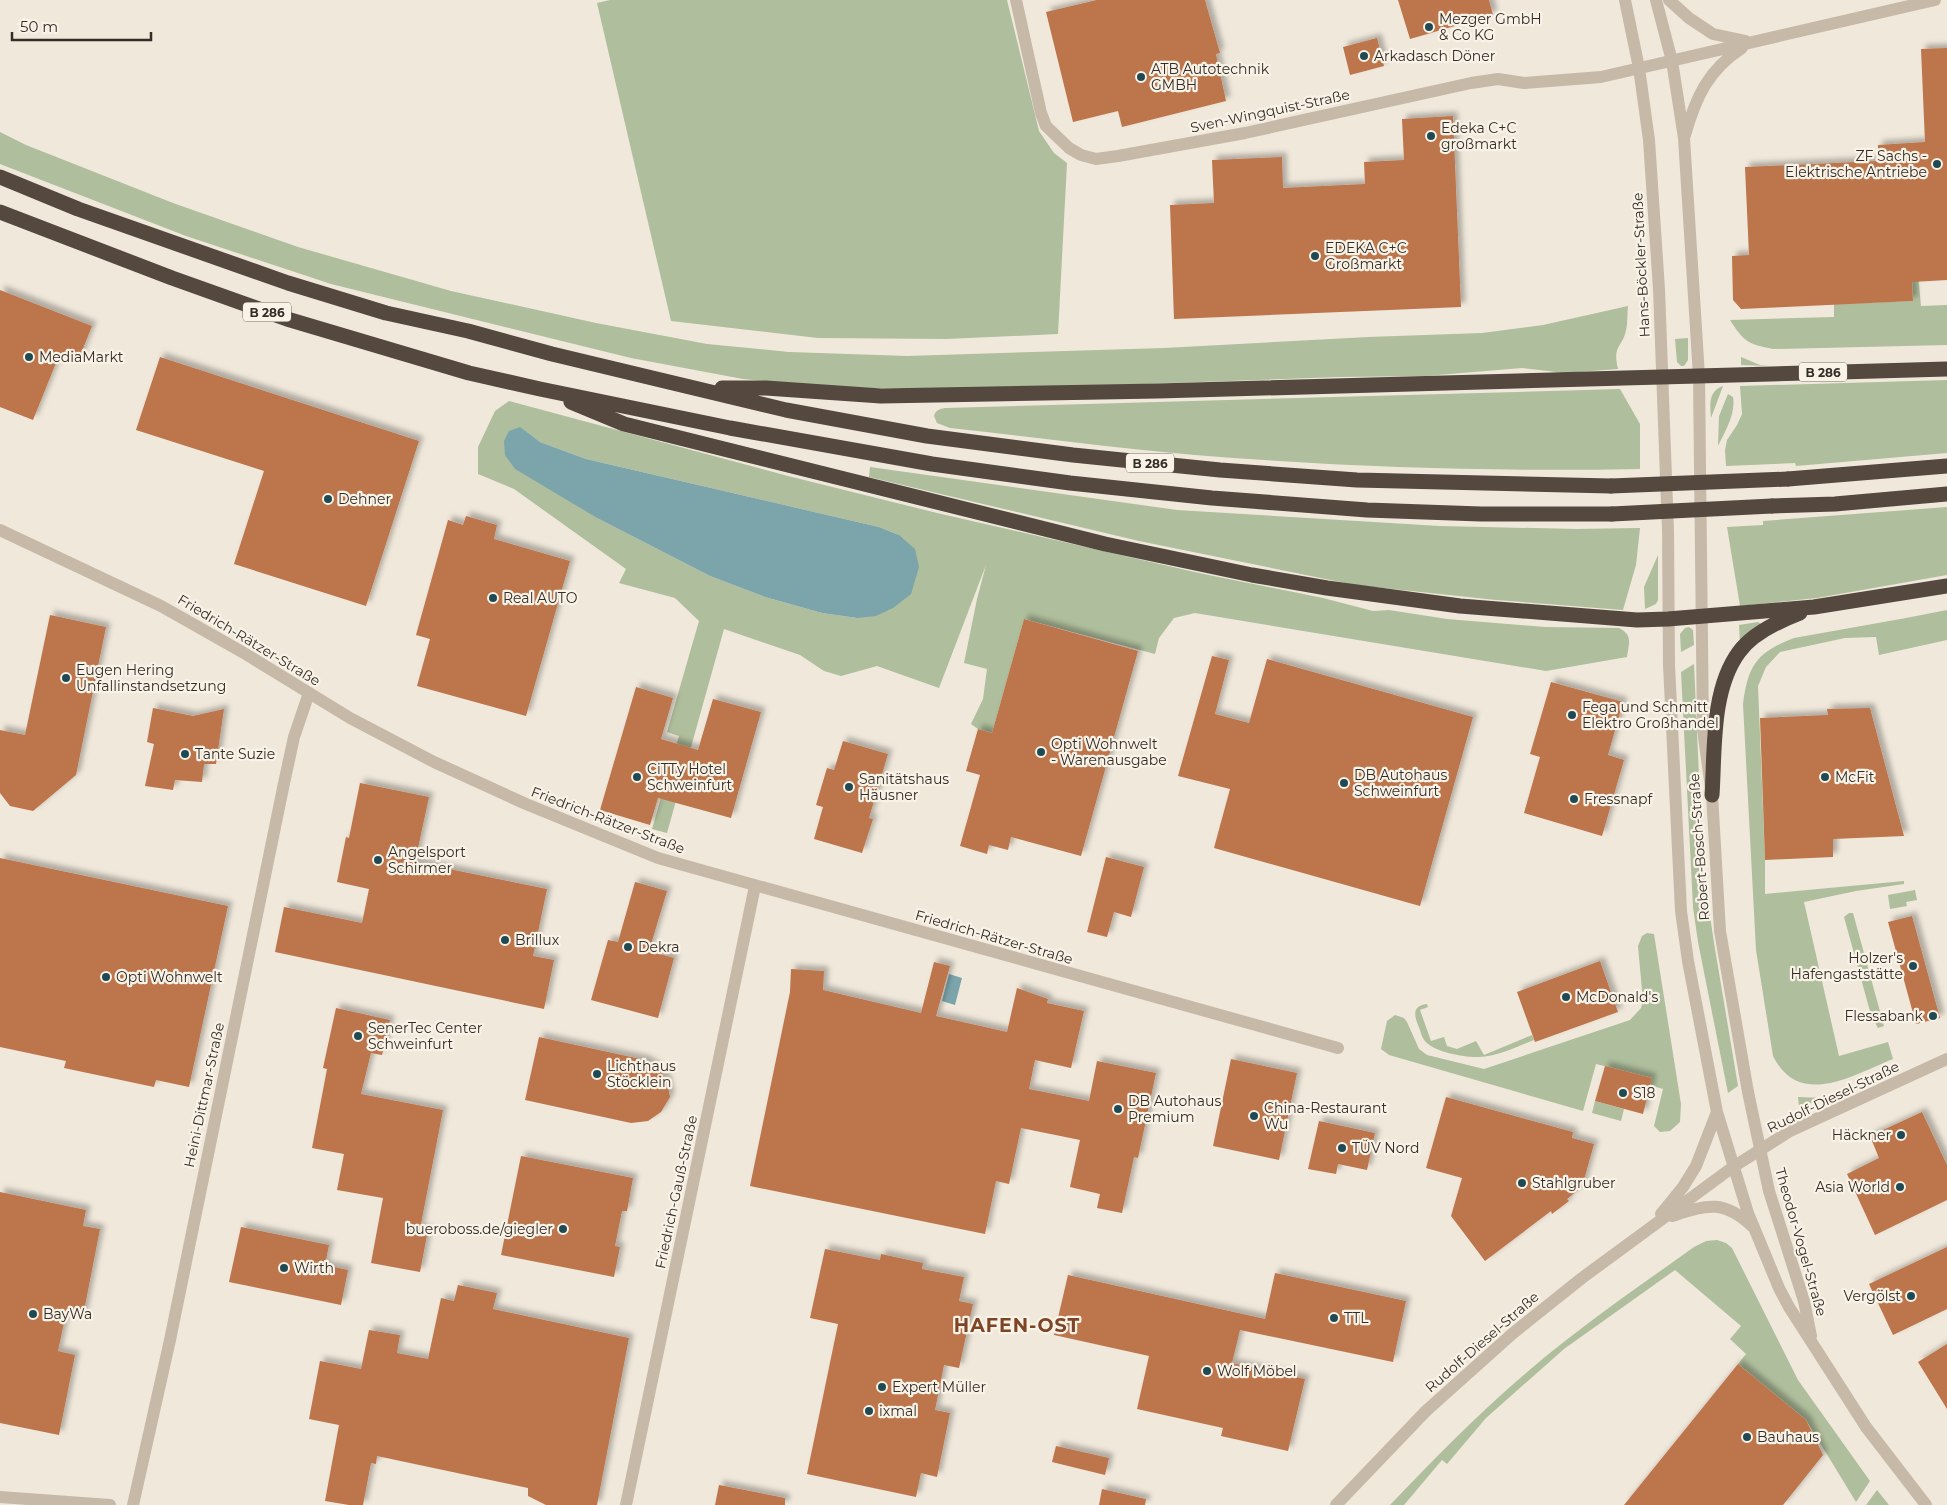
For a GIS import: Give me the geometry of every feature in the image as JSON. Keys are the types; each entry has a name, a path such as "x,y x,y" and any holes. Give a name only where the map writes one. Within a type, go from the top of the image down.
{"highway":[{"name":"B 286","path":"0,177 78,209 288,283 386,313 468,331 552,354 786,410 927,436 1072,455 1220,470 1357,480 1611,486 1788,479 1947,466"},
{"name":"B 286","path":"0,212 288,319 469,373 730,428 932,464 1070,483 1212,498 1367,510 1481,514 1612,514 1900,499 1947,494"},
{"name":"B 286","path":"1661,377 1947,369"},
{"path":"695,388 766,388 881,396 1158,391 1661,377"},
{"name":"B 286","path":"540,389 624,424 1105,544 1252,575 1327,588 1460,606 1637,620 1814,607 1947,586"},
{"name":"B 286","path":"1712,795 1719,698 1727,674 1739,652 1763,631 1785,618 1814,607"}],"street":[{"name":"Sven-Wingquist-Straße","path":"1016,0 1041,113 1046,126 1069,148 1096,159 1245,133 1471,83 1498,79 1524,83 1601,77 1935,0"},
{"name":"Hans-Böckler-Straße","path":"1625,0 1639,68 1650,159 1659,289 1668,531"},
{"path":"1656,0 1672,61 1684,138 1698,376"},
{"path":"1668,0 1689,18 1713,34 1751,42"},
{"path":"1684,138 1694,104 1714,70 1729,56 1751,42"},
{"name":"Robert-Bosch-Straße","path":"1698,376 1703,730 1712,795 1720,931 1760,1149"},
{"name":"Friedrich-Rätzer-Straße","path":"0,530 161,606 405,748 526,804 658,858 1338,1048"},
{"name":"Robert-Bosch-Straße","path":"1668,531 1668,619 1681,911 1688,961 1717,1112 1733,1167"},
{"name":"Heini-Dittmar-Straße","path":"133,1505 168,1346 279,806 294,737 309,693"},
{"name":"Friedrich-Gauß-Straße","path":"626,1505 755,886"},
{"name":"Rudolf-Diesel-Straße","path":"1336,1505 1426,1411 1508,1338 1559,1296 1733,1167 1790,1131 1947,1059"},
{"path":"1650,1228 1683,1187 1696,1166 1717,1112"},
{"name":"Theodor-Vogel-Straße","path":"1760,1149 1769,1191 1804,1301 1812,1343"},
{"name":"Theodor-Vogel-Straße","path":"1733,1167 1754,1228 1782,1294 1843,1394 1895,1467 1926,1505"},
{"name":"Rudolf-Diesel-Straße","path":"1662,1219 1693,1209 1715,1206 1736,1211 1754,1228"},
{"path":"0,1496 110,1505"}],"green space":[{"path":"610,0 1007,0 1039,131 1054,153 1067,163 1058,334 947,339 818,338 671,321 597,3"},
{"path":"0,132 26,145 173,203 298,247 451,291 596,323 707,344 789,352 907,356 1164,348 1482,333 1543,325 1628,306 1627,324 1625,336 1616,355 1618,369 1565,373 1522,368 1426,376 1339,377 1004,389 834,388 743,379 631,358 331,284 186,236 0,164"},
{"path":"1906,143 1921,306 1947,305 1947,345 1773,349 1752,343 1743,338 1730,320 1834,317 1834,304 1913,301"},
{"path":"1688,338 1688,360 1684,366 1681,366 1677,362 1675,339"},
{"path":"1741,357 1760,365 1769,366 1741,365"},
{"path":"1947,380 1947,453 1796,466 1795,463 1726,466 1725,450 1727,440 1742,414 1740,386"},
{"path":"1723,386 1711,418 1710,403 1712,395 1718,388"},
{"path":"1620,389 1640,424 1640,469 1473,469 1362,465 1195,455 950,428 937,423 934,416 938,410 945,408"},
{"path":"1728,394 1733,397 1733,410 1718,446 1719,416"},
{"path":"509,401 788,476 937,513 1199,573 1323,598 1373,611 1389,610 1447,619 1545,627 1619,628 1626,634 1629,640 1627,657 1546,671 1195,613 1174,618 1159,638 1155,654 1024,619 992,733 978,729 971,724 983,699 987,669 964,663 986,565 939,688 877,666 841,676 824,671 800,655 724,629 667,833 652,829 679,736 667,732 699,621 675,598 619,583 626,569 514,489 478,474 478,447 495,411","holes":["527,433 540,442 586,459 879,527 899,535 857,618 822,613 765,597 710,576 599,519"]},
{"path":"870,467 1177,510 1440,526 1576,529 1640,528 1636,565 1623,610 1496,600 1355,585 1139,541 869,477"},
{"path":"1947,507 1947,575 1817,598 1740,606 1727,527 1763,525 1763,521"},
{"path":"1658,555 1658,600 1656,604 1645,609 1644,587"},
{"path":"1947,610 1947,640 1879,655 1876,637 1845,638 1780,652 1766,667 1758,686 1765,894 1904,881 1904,884 1856,891 1804,902 1839,1056 1888,1042 1893,1059 1845,1079 1828,1083 1812,1084 1798,1081 1784,1072 1773,1056 1756,950 1743,704 1748,679 1756,662 1763,655 1781,643 1794,638"},
{"path":"1758,622 1761,624 1740,644 1739,625"},
{"path":"1689,627 1693,630 1694,645 1681,652 1680,634 1685,628"},
{"path":"1694,664 1703,868 1738,1086 1728,1093 1698,942 1693,907 1681,672"},
{"path":"1915,890 1917,900 1906,902 1907,906 1890,909 1888,895"},
{"path":"1849,913 1853,913 1884,1026 1878,1028 1871,1015 1844,917"},
{"path":"1647,933 1654,934 1681,1104 1680,1122 1670,1131 1660,1132 1654,1126 1663,1089 1650,1085 1652,1078 1596,1064 1583,1111 1389,1055 1381,1049 1387,1021 1395,1015 1404,1018 1419,1049 1427,1055 1484,1069 1630,1020 1641,1008 1643,1001 1638,946 1642,936"},
{"path":"1427,1004 1428,1007 1420,1010 1431,1041 1444,1037 1447,1046 1457,1049 1476,1041 1484,1055 1532,1035 1534,1040 1507,1051 1479,1057 1444,1052 1431,1046 1422,1037 1415,1013 1418,1007"},
{"path":"1798,1097 1825,1098 1799,1107"},
{"path":"1595,1101 1624,1109 1621,1121 1592,1113"},
{"path":"1717,1240 1726,1243 1732,1248 1798,1380 1870,1481 1856,1502 1806,1420 1738,1364 1746,1354 1730,1339 1741,1326 1675,1270 1564,1349 1486,1418 1447,1464 1442,1460 1404,1505 1390,1505 1474,1420 1565,1341 1694,1247 1706,1241"},
{"path":"1877,1490 1889,1505 1866,1505"}],"water":[{"path":"520,427 540,442 586,459 879,527 899,535 915,549 919,567 911,594 893,608 876,616 857,618 822,613 765,597 710,576 599,519 515,469 505,455 504,441 509,431"},
{"path":"949,974 962,978 955,1005 942,1001"}],"building":[{"name":"ATB Autotechnik GMBH","path":"1097,0 1205,0 1220,53 1216,54 1226,101 1122,127 1118,111 1073,122 1046,12"},
{"name":"Mezger GmbH & Co KG","path":"1398,0 1489,0 1493,15 1410,39"},
{"name":"Arkadasch Döner","path":"1377,38 1384,66 1350,75 1343,47"},
{"path":"1947,48 1947,280 1912,282 1913,301 1741,309 1733,300 1732,256 1749,255 1745,167 1878,161 1878,145 1925,142 1921,49"},
{"name":"EDEKA C+C Großmarkt","path":"1453,116 1461,307 1174,319 1170,205 1214,203 1212,160 1282,157 1283,188 1365,184 1364,162 1404,160 1402,119"},
{"name":"MediaMarkt","path":"0,290 92,326 78,361 60,353 33,420 0,407"},
{"name":"Dehner","path":"160,357 419,441 366,606 234,564 264,471 136,430"},
{"name":"Real AUTO","path":"466,516 497,525 494,539 570,561 526,716 417,686 430,639 416,635 448,520 463,525"},
{"name":"Eugen Hering Unfallinstandsetzung","path":"50,615 106,627 76,775 33,811 10,806 0,793 0,730 25,735"},
{"name":"Opti Wohnwelt - Warenausgabe","path":"1024,619 1138,651 1081,856 1011,837 1008,850 989,845 987,854 960,846 980,775 966,771 978,729 992,733"},
{"name":"DB Autohaus Schweinfurt","path":"1212,656 1229,660 1215,714 1249,723 1267,659 1473,717 1420,906 1214,848 1230,789 1178,776"},
{"path":"1551,682 1623,702 1608,755 1624,760 1602,836 1524,813 1540,757 1530,754"},
{"path":"636,687 673,698 661,739 698,750 713,699 761,712 731,818 658,798 650,825 600,810"},
{"name":"Tante Suzie","path":"153,708 193,716 224,709 216,764 204,764 202,782 175,780 173,790 145,786 154,744 147,742"},
{"name":"McFit","path":"1870,708 1904,836 1833,839 1833,857 1765,860 1760,718 1828,715 1827,709"},
{"name":"Sanitätshaus Häusner","path":"843,741 888,754 869,818 873,819 862,853 814,839 823,807 816,805 827,768 834,770"},
{"path":"360,783 429,797 415,862 547,889 533,956 554,960 544,1009 275,952 284,907 362,923 369,889 337,882 346,837 349,838"},
{"path":"1106,857 1144,867 1131,917 1114,912 1107,937 1087,932"},
{"name":"Opti Wohnwelt","path":"0,858 228,906 189,1087 156,1080 154,1087 64,1068 66,1061 0,1047"},
{"name":"Dekra","path":"635,882 667,891 649,951 674,958 658,1018 591,1000 608,940 618,942"},
{"path":"1912,916 1940,1018 1916,1024 1888,922"},
{"name":"McDonald's","path":"1600,961 1618,1012 1535,1042 1517,992"},
{"path":"934,962 950,966 936,1016 1007,1032 1017,988 1048,999 1047,1003 1084,1011 1071,1068 1035,1060 1029,1089 1089,1101 1097,1061 1156,1073 1138,1158 1134,1157 1122,1213 1097,1208 1100,1194 1070,1187 1080,1140 1021,1128 1009,1184 996,1181 985,1234 750,1186 790,992 791,969 824,971 823,990 921,1013"},
{"path":"336,1008 390,1020 382,1055 371,1053 361,1094 443,1110 420,1229 428,1230 420,1272 371,1263 383,1198 337,1190 344,1154 312,1148 327,1069 323,1068"},
{"name":"Lichthaus Stöcklein","path":"539,1037 645,1060 658,1068 667,1081 670,1097 661,1112 648,1121 631,1123 525,1100"},
{"name":"China-Restaurant Wu","path":"1231,1059 1297,1073 1279,1160 1213,1146"},
{"name":"S18","path":"1605,1066 1652,1078 1643,1114 1595,1101"},
{"name":"Stahlgruber","path":"1446,1097 1573,1132 1572,1138 1594,1144 1582,1187 1567,1199 1569,1201 1552,1214 1551,1211 1485,1261 1451,1216 1462,1178 1426,1168"},
{"name":"Asia World","path":"1922,1112 1947,1165 1947,1200 1875,1235 1847,1174 1879,1158 1870,1136"},
{"name":"TÜV Nord","path":"1319,1121 1375,1133 1367,1170 1338,1164 1336,1174 1308,1169"},
{"name":"bueroboss.de/giegler","path":"521,1156 633,1178 627,1211 622,1211 615,1246 620,1247 614,1277 501,1255"},
{"name":"BayWa","path":"0,1192 86,1210 83,1226 100,1229 83,1316 66,1313 58,1351 75,1355 59,1435 0,1423"},
{"name":"Wirth","path":"241,1227 329,1245 325,1265 348,1270 341,1305 229,1282"},
{"name":"Vergölst","path":"1947,1247 1947,1309 1893,1335 1869,1284"},
{"name":"Expert Müller","path":"825,1249 880,1260 881,1254 923,1263 922,1269 964,1277 959,1301 973,1304 959,1368 944,1365 935,1410 950,1413 937,1477 921,1473 916,1497 807,1474 838,1324 810,1318"},
{"name":"Wolf Möbel","path":"1275,1273 1406,1301 1393,1362 1240,1330 1232,1363 1305,1379 1288,1451 1221,1436 1223,1428 1137,1409 1149,1356 1054,1335 1068,1275 1265,1319"},
{"path":"458,1285 497,1293 493,1309 629,1338 597,1505 546,1505 528,1496 528,1488 377,1456 376,1464 371,1463 363,1505 325,1501 339,1425 309,1419 320,1361 361,1369 369,1330 400,1335 397,1353 428,1359 441,1298 454,1301"},
{"path":"1947,1344 1947,1409 1918,1362"},
{"name":"Bauhaus","path":"1738,1364 1806,1420 1823,1455 1783,1505 1624,1505"},
{"path":"1056,1446 1109,1458 1105,1475 1052,1462"},
{"path":"719,1485 785,1498 785,1505 715,1505"},
{"path":"1102,1489 1146,1499 1145,1505 1099,1505"}],"place":[{"name":"Mezger GmbH & Co KG","path":"1429,27"},
{"name":"Arkadasch Döner","path":"1364,56"},
{"name":"ATB Autotechnik GMBH","path":"1141,77"},
{"name":"Edeka C+C großmarkt","path":"1431,136"},
{"name":"ZF Sachs - Elektrische Antriebe","path":"1937,164"},
{"name":"EDEKA C+C Großmarkt","path":"1315,256"},
{"name":"MediaMarkt","path":"29,357"},
{"name":"Dehner","path":"328,499"},
{"name":"Real AUTO","path":"493,598"},
{"name":"Eugen Hering Unfallinstandsetzung","path":"66,678"},
{"name":"Fega und Schmitt Elektro Großhandel","path":"1572,715"},
{"name":"Opti Wohnwelt - Warenausgabe","path":"1041,752"},
{"name":"Tante Suzie","path":"185,754"},
{"name":"CiTTy Hotel Schweinfurt","path":"637,777"},
{"name":"McFit","path":"1825,777"},
{"name":"DB Autohaus Schweinfurt","path":"1344,783"},
{"name":"Sanitätshaus Häusner","path":"849,787"},
{"name":"Fressnapf","path":"1574,799"},
{"name":"Angelsport Schirmer","path":"378,860"},
{"name":"Brillux","path":"505,940"},
{"name":"Dekra","path":"628,947"},
{"name":"Holzer's Hafengaststätte","path":"1913,966"},
{"name":"Opti Wohnwelt","path":"106,977"},
{"name":"McDonald's","path":"1566,997"},
{"name":"Flessabank","path":"1933,1016"},
{"name":"SenerTec Center Schweinfurt","path":"358,1036"},
{"name":"Lichthaus Stöcklein","path":"597,1074"},
{"name":"S18","path":"1623,1093"},
{"name":"DB Autohaus Premium","path":"1118,1109"},
{"name":"China-Restaurant Wu","path":"1254,1116"},
{"name":"Häckner","path":"1901,1135"},
{"name":"TÜV Nord","path":"1342,1148"},
{"name":"Stahlgruber","path":"1522,1183"},
{"name":"Asia World","path":"1900,1187"},
{"name":"bueroboss.de/giegler","path":"563,1229"},
{"name":"Wirth","path":"284,1268"},
{"name":"Vergölst","path":"1911,1296"},
{"name":"BayWa","path":"33,1314"},
{"name":"TTL","path":"1334,1318"},
{"name":"Wolf Möbel","path":"1207,1371"},
{"name":"Expert Müller","path":"882,1387"},
{"name":"ixmal","path":"869,1411"},
{"name":"Bauhaus","path":"1747,1437"}],"district":[{"name":"HAFEN-OST","path":"1017,1325"}]}
